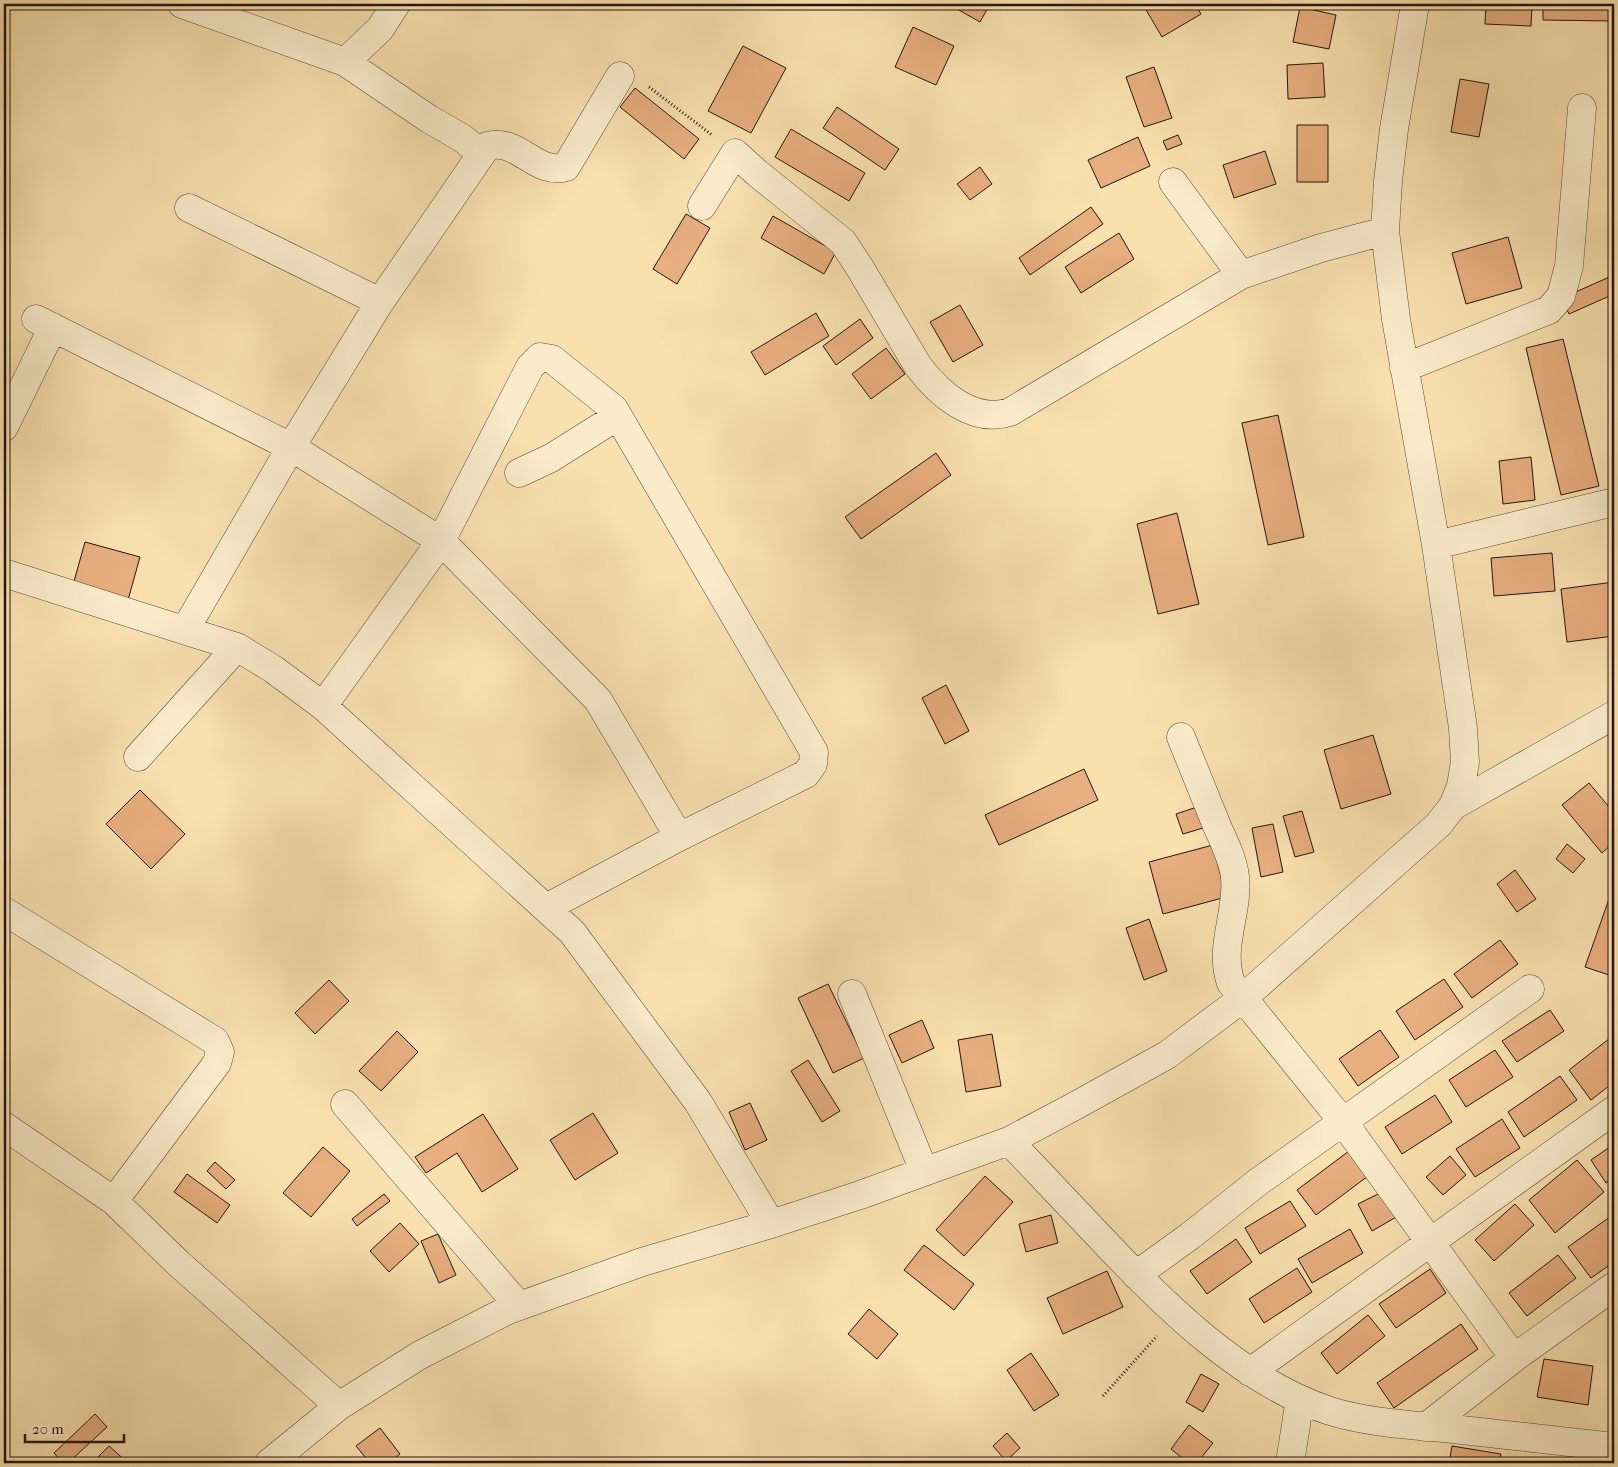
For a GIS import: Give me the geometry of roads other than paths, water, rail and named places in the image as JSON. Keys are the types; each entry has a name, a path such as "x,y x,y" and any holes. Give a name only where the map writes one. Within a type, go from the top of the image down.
{"street":[{"path":"182,4 345,62 462,138 482,154"},
{"path":"345,62 380,29 396,4"},
{"path":"270,1463 339,1406 420,1355 519,1306 642,1262 771,1224 860,1195 1009,1141 1074,1107 1166,1055 1243,998 1421,842 1453,806 1461,786 1465,762 1464,728 1436,545 1396,319 1385,231 1394,129 1415,4"},
{"path":"185,630 291,447 380,302 487,146 497,143 509,147 548,168 559,169 566,167 620,76"},
{"path":"1404,368 1549,310 1562,296 1569,266 1582,108"},
{"path":"702,206 735,153 843,242 928,380 961,407 985,415 1010,412 1241,275 1321,248 1385,231"},
{"path":"1173,182 1241,275"},
{"path":"189,208 380,302"},
{"path":"4,428 44,323 291,447 442,541 598,700 679,837"},
{"path":"323,706 442,541 530,367 540,357 552,359 614,409 814,752 813,764 806,774 679,837 546,908"},
{"path":"519,473 551,458 618,416"},
{"path":"1436,545 1614,502"},
{"path":"4,574 237,647 273,669 323,706 572,932 698,1102 771,1224"},
{"path":"138,757 237,647"},
{"path":"1453,806 1614,715"},
{"path":"1181,737 1234,871 1235,896 1227,958 1228,975 1231,983 1344,1123 1514,1358"},
{"path":"4,911 215,1041 220,1052 217,1063 114,1201"},
{"path":"1136,1275 1190,1236 1258,1182 1344,1123 1530,989"},
{"path":"852,994 924,1171"},
{"path":"345,1104 519,1306"},
{"path":"1250,1372 1614,1110"},
{"path":"4,1126 114,1201 178,1263 339,1406"},
{"path":"1009,1141 1136,1275 1178,1314 1250,1372 1300,1399 1330,1411 1360,1418 1614,1447"},
{"path":"1426,1427 1514,1358 1614,1286"},
{"path":"1290,1463 1300,1399"}]}
